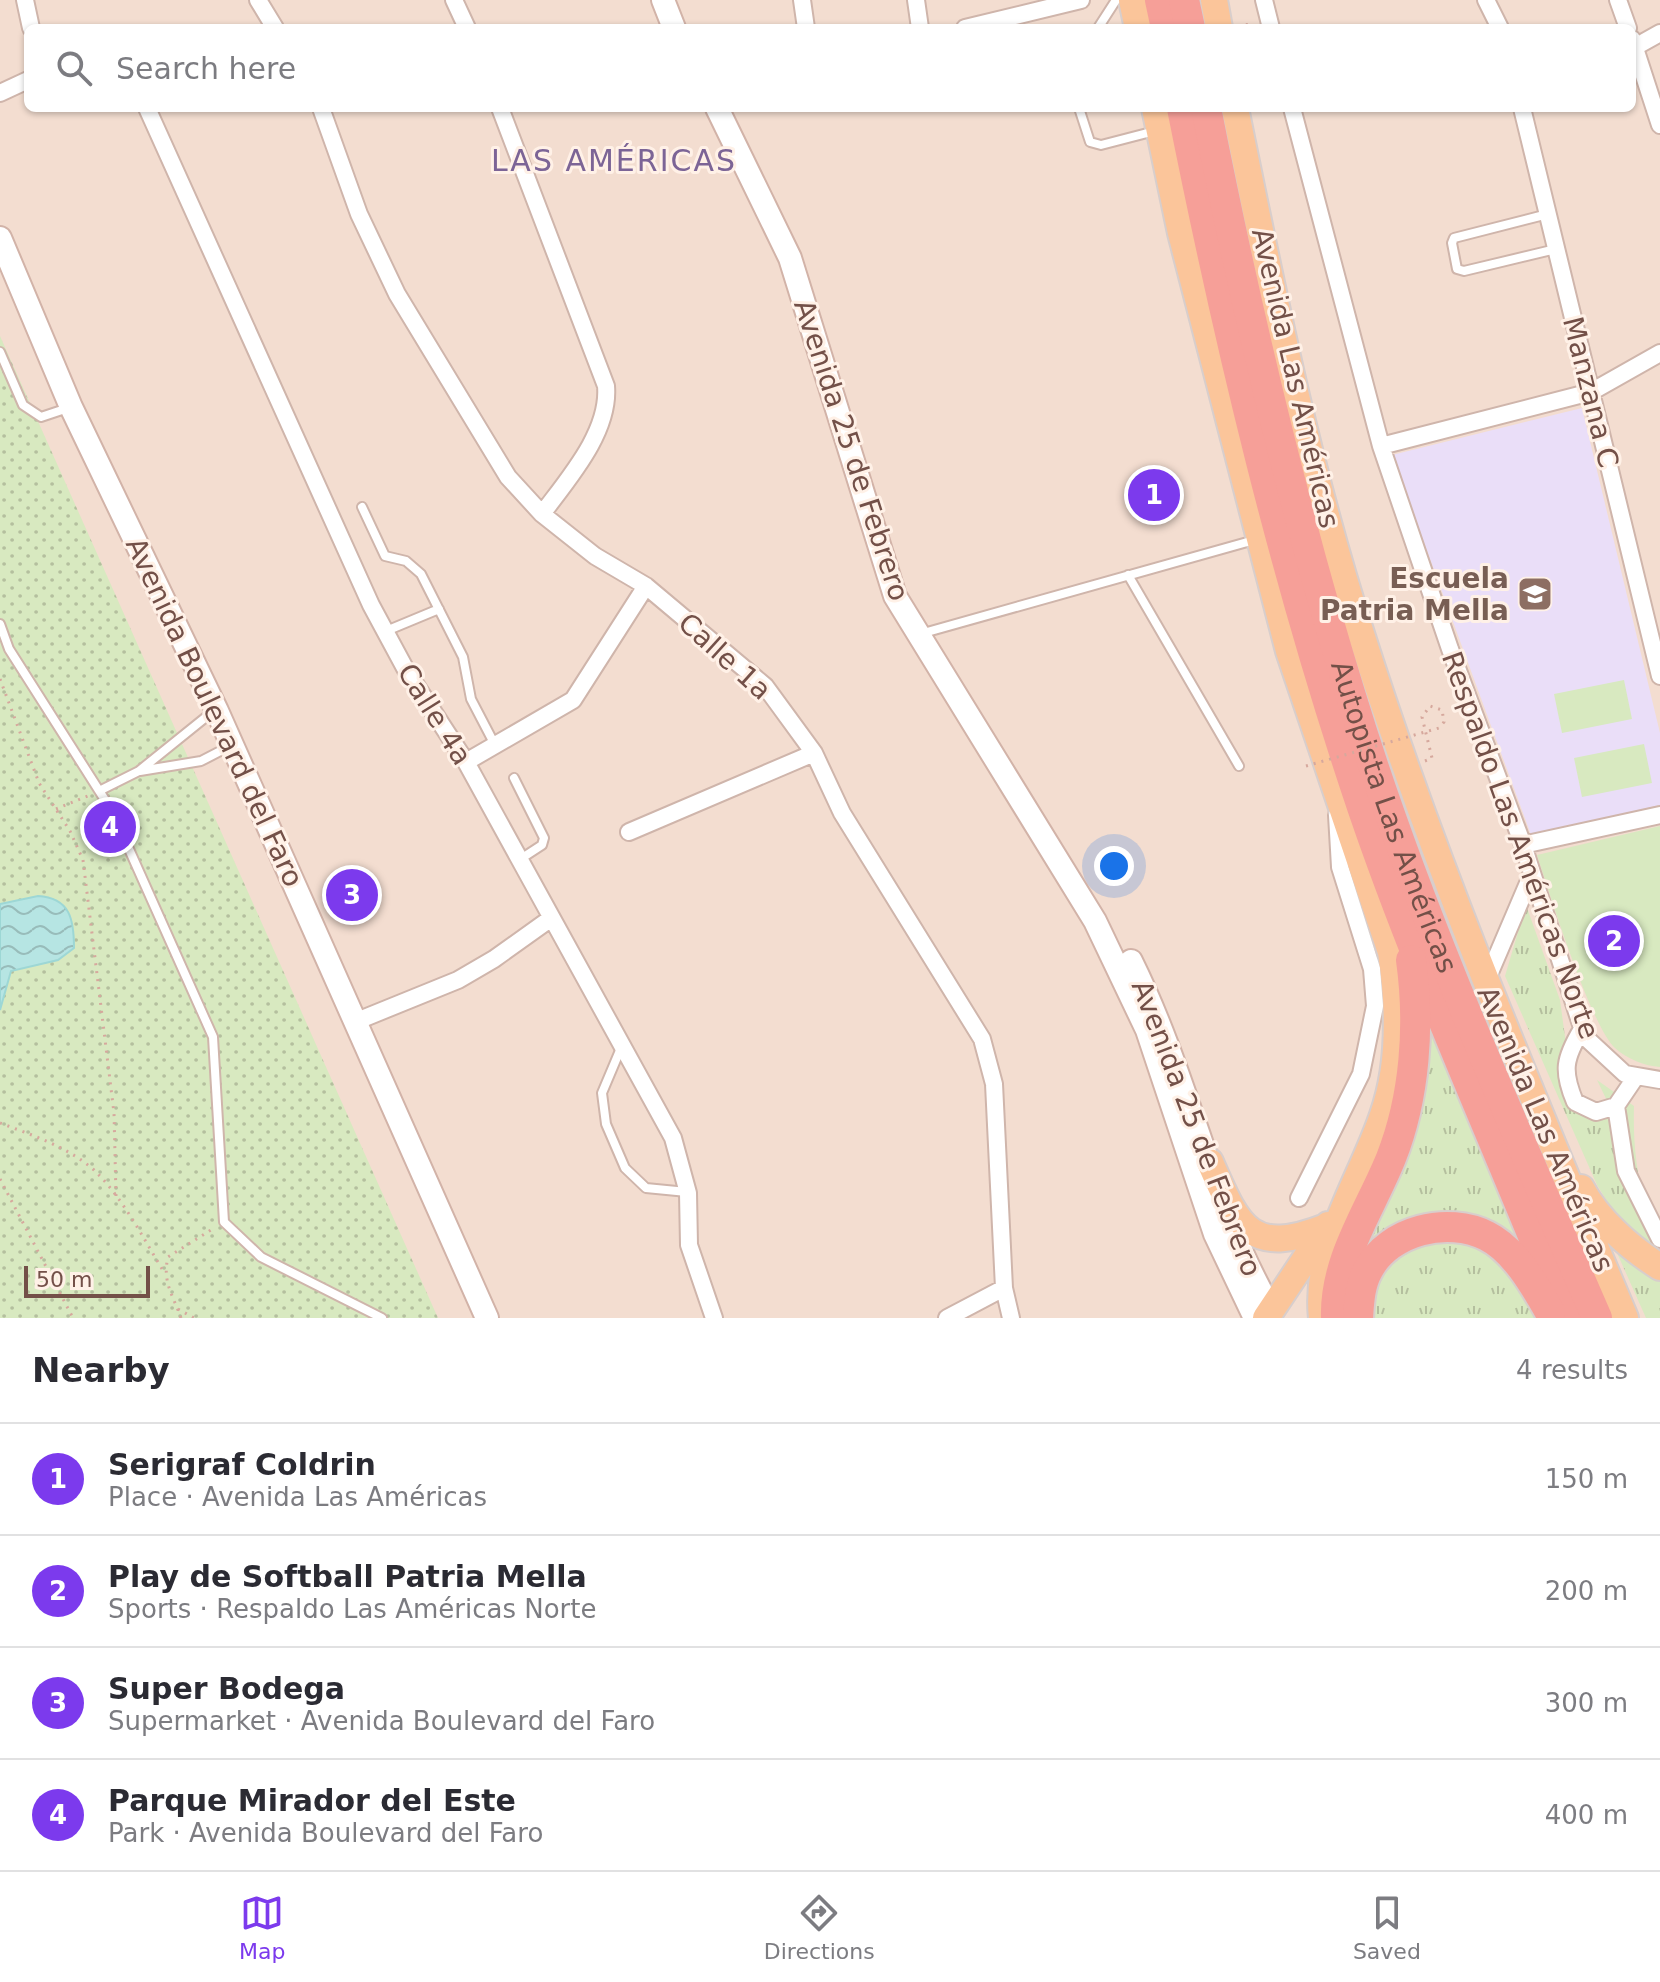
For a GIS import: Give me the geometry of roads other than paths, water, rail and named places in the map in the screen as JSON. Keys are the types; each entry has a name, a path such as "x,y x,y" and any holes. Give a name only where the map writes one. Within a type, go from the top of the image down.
{"highway":[{"path":"1160,0 1165,24"},
{"path":"1184,0 1189,24"},
{"name":"Autopista Las Américas","path":"1183,112 1216,278 1298,602 1362,807 1396,900 1569,1318"},
{"name":"Autopista Las Américas","path":"1207,112 1260,361 1350,694 1473,1033 1597,1318"},
{"path":"1336,1318 1340,1272 1391,1156 1406,1111 1413,1072 1415,989 1396,900"},
{"path":"1358,1318 1367,1271 1381,1251 1421,1228 1466,1228 1488,1236 1507,1249 1553,1318"}],"main road":[{"path":"663,0 672,24"},
{"path":"1132,0 1137,24"},
{"path":"1214,0 1218,24"},
{"name":"Avenida 25 de Febrero","path":"719,112 790,258 895,596 1095,921 1147,1030 1215,1234 1266,1316"},
{"name":"Avenida Las Américas","path":"1236,112 1276,309 1361,635 1485,985 1625,1318"},
{"path":"1157,119 1181,233 1258,539 1289,651 1336,797 1391,952 1397,994 1393,1075 1383,1116 1334,1217 1266,1316"},
{"name":"Avenida Boulevard del Faro","path":"0,240 71,407 232,745 487,1318"},
{"name":"Avenida 25 de Febrero","path":"1036,821 1122,943 1156,1011 1266,1316"},
{"path":"1516,1057 1584,1194 1605,1221 1660,1267"},
{"path":"1210,1162 1233,1215 1245,1228 1274,1239 1334,1217"},
{"path":"1322,1318 1324,1274 1334,1217"}],"street":[{"path":"25,0 30,24"},
{"path":"258,0 273,24"},
{"path":"454,0 465,24"},
{"path":"802,0 805,24"},
{"path":"916,0 919,24"},
{"path":"982,24 1081,0"},
{"path":"1264,0 1270,24"},
{"path":"1486,0 1498,24"},
{"path":"1618,0 1627,24"},
{"path":"1636,42 1660,33"},
{"path":"1636,52 1660,125"},
{"path":"0,93 24,82"},
{"name":"Calle 4a","path":"149,112 386,631 466,762 673,1138 688,1193 689,1245 714,1318"},
{"name":"Calle 1a","path":"322,112 359,214 397,294 508,477 542,514 595,556 646,586 765,686 814,753 842,813 982,1039 994,1084 1004,1288 1011,1318"},
{"path":"502,112 606,386 604,410 579,465 542,514"},
{"name":"Respaldo Las Américas Norte","path":"1293,112 1381,446 1450,649 1523,845 1582,1029 1590,1044 1620,1071 1635,1078"},
{"name":"Manzana C","path":"1523,112 1660,676"},
{"path":"1381,446 1591,392 1660,353"},
{"path":"466,762 573,700 646,586"},
{"path":"629,832 814,753"},
{"path":"1299,1198 1361,1074 1370,1044 1375,1006 1372,969 1340,867 1336,797"},
{"path":"1523,845 1660,815"},
{"path":"1485,985 1532,874"},
{"path":"357,1021 458,980 550,919"},
{"path":"1582,1029 1570,1050 1565,1077 1575,1102 1596,1112 1616,1106 1635,1078 1660,1080"},
{"path":"1616,1106 1626,1171 1660,1239"},
{"path":"947,1318 1004,1288"}],"lane":[{"path":"1101,24 1116,0"},
{"path":"1080,112 1090,142 1101,145 1157,119"},
{"path":"1548,214 1454,238 1453,253 1457,269 1464,271 1556,249"},
{"path":"0,352 23,405 41,417 71,407"},
{"path":"362,507 385,556 417,567 463,657 471,699 495,745"},
{"path":"918,634 1258,539"},
{"path":"1128,575 1239,766"},
{"path":"386,631 439,609"},
{"path":"0,624 9,649 101,790 167,927 213,1037 224,1222 261,1257 382,1318"},
{"path":"101,790 139,771 206,717"},
{"path":"139,771 201,761 232,745"},
{"path":"514,778 544,838 542,845 519,860"},
{"path":"622,1047 602,1093 606,1124 625,1168 646,1188 688,1193"}],"water":[{"path":"38,896 57,901 68,912 74,948 58,960 11,971 0,1010 0,904"}],"place":[{"name":"Serigraf Coldrin","path":"1154,495"},
{"name":"Escuela Patria Mella","path":"1535,594"},
{"name":"Parque Mirador del Este","path":"110,827"},
{"name":"Super Bodega","path":"352,895"},
{"name":"Play de Softball Patria Mella","path":"1614,941"}],"district":[{"name":"LAS AMÉRICAS","path":"614,161"}]}
